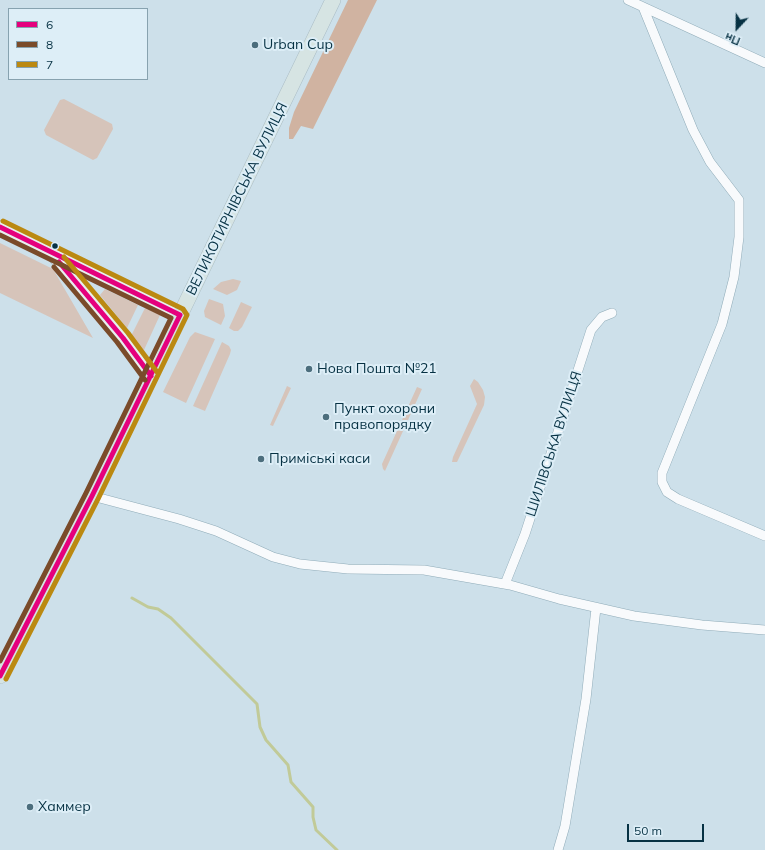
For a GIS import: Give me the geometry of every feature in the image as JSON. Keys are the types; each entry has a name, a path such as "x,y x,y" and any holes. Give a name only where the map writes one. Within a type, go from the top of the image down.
{"main road":[{"name":"ВЕЛИКОТИРНІВСЬКА ВУЛИЦЯ","path":"0,676 92,496 333,0"},
{"path":"0,227 180,314"},
{"path":"50,251 123,338 151,376"}],"street":[{"path":"628,0 765,63"},
{"path":"643,7 693,130 710,162 739,200 739,237 734,277 722,324 662,472 662,482 667,492 678,499 765,536"},
{"name":"ШИЛІВСЬКА ВУЛИЦЯ","path":"505,584 525,534 591,330 602,316 612,313"},
{"path":"92,496 179,519 216,531 273,557 300,564 348,569 424,570 505,584 596,608 649,618 765,630"},
{"path":"558,850 565,826 586,699 596,608"}],"shaded area":[{"path":"348,0 377,0 313,129 301,126 293,139 289,139 289,128 294,112"},
{"path":"64,99 112,124 113,129 97,158 93,160 46,135 44,130 60,100"},
{"path":"0,243 53,269 93,338 0,293"},
{"path":"233,279 241,281 237,290 227,295 213,289 221,282"},
{"path":"105,289 138,305 127,328 100,295"},
{"path":"209,299 223,304 225,316 221,325 205,317 204,311"},
{"path":"241,302 252,307 242,327 238,331 234,331 229,328"},
{"path":"145,308 160,315 144,350 131,336"},
{"path":"195,332 215,339 186,403 163,392 190,337"},
{"path":"222,342 229,346 231,350 205,411 193,406"},
{"path":"474,379 483,390 485,397 484,405 457,462 452,462 477,404 470,386"},
{"path":"287,386 291,388 273,426 270,425"},
{"path":"417,387 422,389 385,471 382,464"}],"waterway":[{"path":"132,598 148,607 158,609 171,618 257,704 260,727 266,740 288,765 291,782 313,807 313,817 316,830 337,850"}],"transit line":[{"name":"7","path":"3,221 183,309 187,315 98,499 6,679"},
{"name":"6","path":"0,227 180,315 92,496 0,676"},
{"name":"8","path":"0,235 171,318 86,493 0,661"},
{"name":"7","path":"64,257 128,333 157,372"},
{"name":"6","path":"59,262 123,338 151,376"},
{"name":"8","path":"54,267 117,342 145,380"}],"place":[{"name":"Urban Cup","path":"255,45"},
{"name":"Нова Пошта №21","path":"309,369"},
{"name":"Пункт охорони правопорядку","path":"326,417"},
{"name":"Приміські каси","path":"261,459"},
{"name":"Хаммер","path":"30,807"}]}
